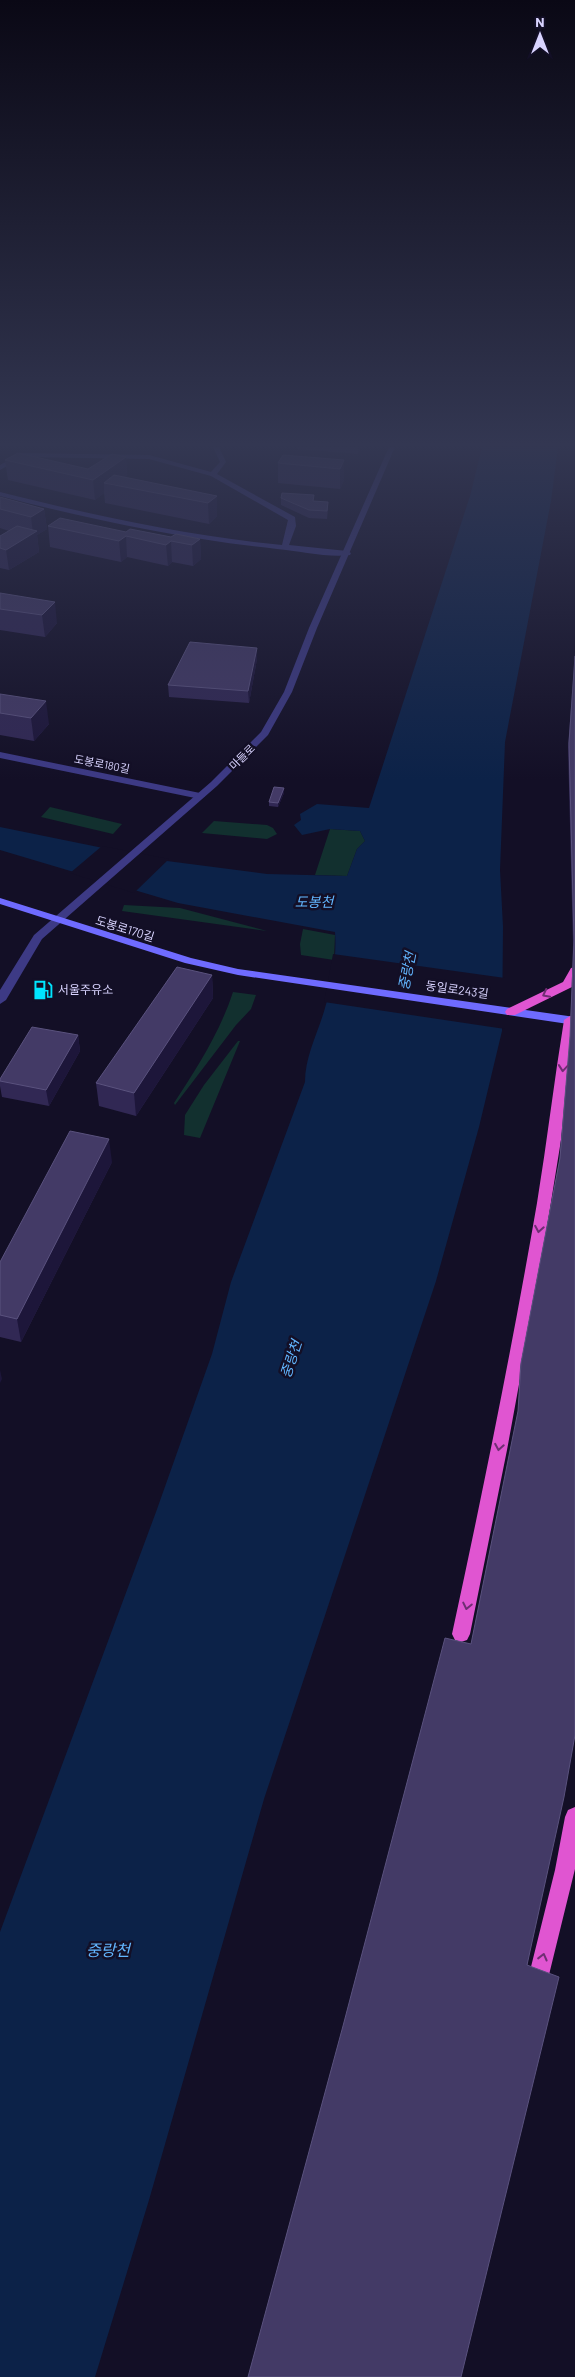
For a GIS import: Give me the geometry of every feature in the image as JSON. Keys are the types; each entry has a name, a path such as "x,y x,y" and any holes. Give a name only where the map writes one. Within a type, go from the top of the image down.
{"highway":[{"path":"511,1012 568,984 575,971"},
{"path":"461,1634 488,1507 508,1399 572,1021"},
{"path":"560,1096 574,1086"},
{"path":"532,2004 570,1871 575,1816"}],"main road":[{"name":"도봉로170길","path":"0,901 189,961 245,973"},
{"name":"동일로243길","path":"245,973 572,1021"}],"street":[{"name":"마들로","path":"0,1000 29,949 56,920 200,796 251,749 273,721 343,558"},
{"name":"도봉로180길","path":"0,755 200,796"}],"green space":[{"path":"50,807 122,824 113,834 41,817"},
{"path":"214,821 267,825 273,828 277,834 267,839 202,833"},
{"path":"330,829 360,831 365,841 357,849 347,876 315,875"},
{"path":"124,905 180,908 267,931 122,911"},
{"path":"303,929 335,935 334,960 301,955 300,944"},
{"path":"233,992 256,995 251,1009 236,1025 175,1105 174,1103 215,1035"},
{"path":"238,1041 240,1041 200,1138 184,1135 185,1115 204,1085"}],"water":[{"name":"중랑천","path":"450,558 540,558 505,742 500,870 503,927 502,1031 479,1127 436,1281 264,1799 149,2200 95,2377 0,2377 0,1932 156,1512 212,1354 231,1282 305,1082 309,1054 330,990 335,961 335,932 178,903 0,850 0,827 167,861 267,874 347,876 357,849 365,841 360,831 330,829 302,835 294,825 301,820 300,814 317,804 369,808"}],"pier":[{"path":"102,846 169,859 134,893 70,873"},
{"path":"333,954 505,978 505,1029 324,1002"}],"building":[{"path":"0,593 55,602 42,615 0,609"},
{"path":"190,642 257,648 248,691 168,685"},
{"path":"575,656 575,1735 564,1797 527,1965 559,1977 461,2377 248,2377 445,1638 471,1644 518,1411 521,1363 560,1158 570,1036 574,940 569,743"},
{"path":"0,694 46,701 31,718 0,713"},
{"path":"274,787 284,788 278,803 269,802"},
{"path":"177,967 212,975 134,1093 96,1083"},
{"path":"32,1027 78,1035 46,1090 0,1081"},
{"path":"70,1131 109,1139 17,1319 0,1315 0,1262"}],"place":[{"name":"서울주유소","path":"43,990"}],"water label":[{"name":"도봉천","path":"314,902"}]}
